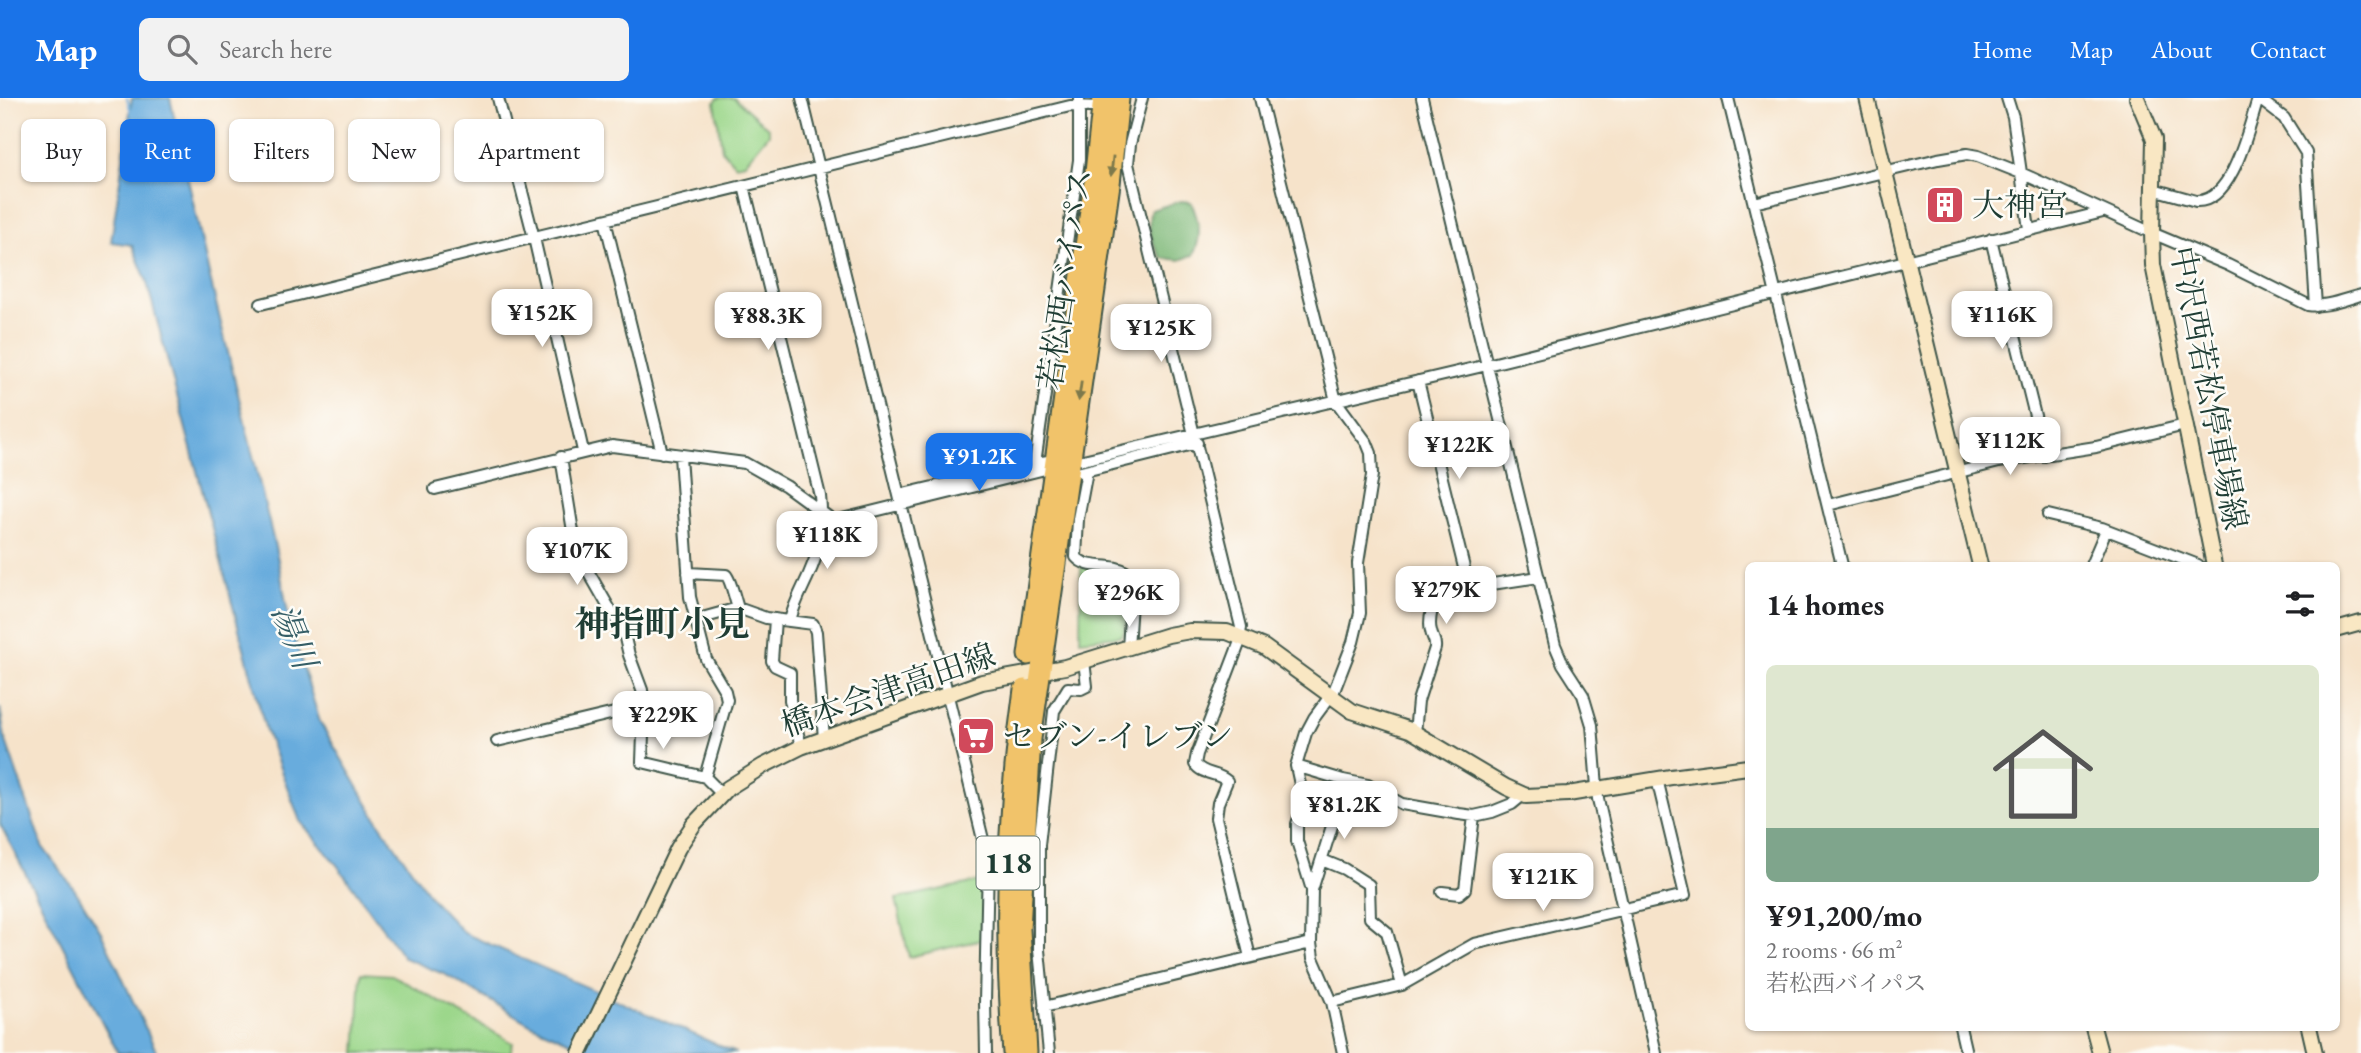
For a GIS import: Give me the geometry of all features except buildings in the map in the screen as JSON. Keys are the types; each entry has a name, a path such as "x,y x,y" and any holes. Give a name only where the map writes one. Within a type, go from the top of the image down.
{"highway":[{"name":"若松西バイパス","path":"1013,1053 1006,929 1017,737 1032,673 1061,466 1110,184 1108,101"},
{"name":"若松西バイパス","path":"1027,1053 1020,916 1032,673"}],"main road":[{"path":"1867,98 1979,562"},
{"name":"中沢西若松停車場線","path":"2137,98 2154,139 2153,265 2213,562"},
{"path":"2340,629 2361,624"},
{"name":"橋本会津高田線","path":"580,1053 678,848 694,824 722,794 752,772 801,747 949,693 989,680 1084,661 1168,635 1190,631 1221,631 1240,636 1282,658 1330,696 1361,715 1415,733 1523,795 1553,796 1745,767"},
{"path":"2094,1031 2100,1053"},
{"path":"2310,1031 2315,1053"}],"street":[{"path":"498,98 534,238 583,451"},
{"path":"802,98 989,864 986,1053"},
{"path":"1142,98 1130,144 1128,164 1241,627 1195,764 1198,769 1219,775 1227,781 1216,818 1250,957"},
{"path":"1261,98 1336,401 1367,443 1371,453 1372,475 1358,563 1360,613 1353,642 1330,696 1306,733 1296,766 1304,803 1297,824 1297,841 1312,890"},
{"path":"1422,98 1555,645 1583,695 1590,717 1597,789 1657,1053"},
{"path":"1728,98 1841,562"},
{"path":"2007,98 2013,117 2029,229"},
{"path":"2153,189 2201,202 2214,194 2238,164 2258,98 2284,118 2306,153 2316,306"},
{"path":"261,304 818,168 1079,101 1108,101"},
{"path":"1079,101 1079,160 1061,466 1078,519 1076,557 1086,564 1121,568 1126,572 1131,602 1128,648"},
{"path":"1754,204 1967,154 2021,173 2103,212 2228,265 2302,302 2316,306 2361,295"},
{"path":"744,186 822,513 815,557 795,601 790,621"},
{"path":"435,489 612,446 745,463 795,492 834,521 901,500 1196,438 2103,212"},
{"path":"605,220 662,453"},
{"path":"1991,239 2045,456"},
{"path":"1418,381 1469,588"},
{"path":"1828,505 1999,463 2096,447 2185,425"},
{"path":"680,456 690,597 706,659 727,700 705,777"},
{"path":"561,457 576,550 624,634 642,690 642,762 705,777 722,794"},
{"path":"2048,515 2106,530 2190,562"},
{"path":"2092,562 2106,530"},
{"path":"688,573 726,575 738,608"},
{"path":"1415,733 1418,701 1435,648 1436,642 1430,625 1439,592 1539,577"},
{"path":"695,620 738,608 753,615 807,622 815,628 824,739"},
{"path":"775,619 772,660 775,666 790,673 790,700 801,747"},
{"path":"1049,1053 1039,950 1039,842 1044,811 1044,786 1054,711 1066,689 1081,689 1087,686 1084,661"},
{"path":"497,741 644,706"},
{"path":"1296,766 1380,790 1402,804 1474,816 1512,804 1523,795"},
{"path":"1332,1002 1402,985 1474,944 1685,895 1657,779"},
{"path":"1343,1053 1332,1002 1313,958 1311,943 1312,890 1346,781"},
{"path":"1443,892 1460,894 1465,889 1474,816"},
{"path":"1322,860 1344,869 1369,885 1370,918 1387,932 1402,985"},
{"path":"1044,1007 1311,943"},
{"path":"1961,1031 1966,1053"}],"green space":[{"path":"718,98 734,98 769,129 769,134 745,163 735,165 722,150 715,102"},
{"path":"1181,201 1191,202 1196,216 1199,235 1196,248 1193,255 1180,260 1162,258 1151,235 1151,210"},
{"path":"1081,566 1121,571 1129,614 1120,636 1080,640"},
{"path":"981,881 986,884 981,940 909,957 896,899"},
{"path":"361,973 392,975 513,1043 510,1053 356,1053"}],"water":[{"path":"132,98 170,98 175,119 129,119"},
{"path":"120,180 189,182 277,555 290,624 320,722 379,823 432,899 464,933 736,1053 595,1053 532,1025 446,975 404,958 337,865 300,821 266,731 146,279 132,245 111,242"},
{"path":"0,707 5,738 42,846 75,890 101,932 157,1053 118,1053 0,824"}],"waterway":[{"name":"湯川","path":"127,98 131,112"}],"place":[{"name":"大神宮","path":"1945,205"},
{"name":"セブン-イレブン","path":"976,736"}],"district":[{"name":"神指町小見","path":"662,624"}]}
